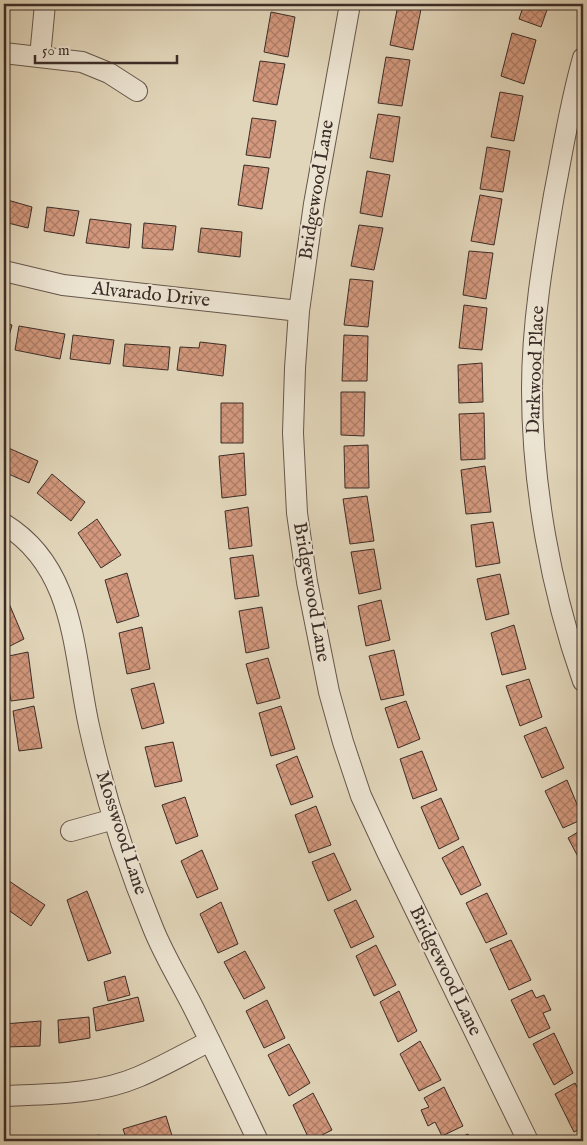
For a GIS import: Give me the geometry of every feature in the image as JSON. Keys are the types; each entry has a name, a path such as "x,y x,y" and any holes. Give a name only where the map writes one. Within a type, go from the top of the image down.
{"street":[{"path":"40,57 46,4"},
{"name":"Bridgewood Lane","path":"350,4 314,204 299,311 293,433 297,514 318,642 336,717 361,796 528,1141"},
{"path":"4,53 82,62 109,73 137,91"},
{"name":"Darkwood Place","path":"583,58 570,109 541,267 535,327 532,388 536,471 550,557 557,596 583,682"},
{"name":"Alvarado Drive","path":"4,271 63,285 299,311"},
{"name":"Mosswood Lane","path":"4,524 16,532 42,559 53,577 63,600 72,627 88,724 100,772 134,877 153,929 258,1141"},
{"path":"71,831 114,819"},
{"path":"4,1096 84,1091 109,1086 137,1078 210,1041"}],"building":[{"path":"274,4 298,4 297,8"},
{"path":"524,4 549,4 541,27 519,19"},
{"path":"398,5 421,9 413,50 390,45"},
{"path":"271,12 295,17 288,57 264,52"},
{"path":"512,33 536,40 524,84 501,76"},
{"path":"386,57 410,60 402,106 378,103"},
{"path":"260,61 285,64 277,105 253,101"},
{"path":"500,92 523,96 514,141 491,137"},
{"path":"378,114 400,117 393,162 370,158"},
{"path":"252,118 276,121 270,158 246,155"},
{"path":"487,147 510,151 503,192 480,189"},
{"path":"244,165 269,168 262,209 238,205"},
{"path":"367,171 390,175 382,217 360,213"},
{"path":"480,195 502,199 494,245 471,241"},
{"path":"4,199 32,207 28,228 4,222"},
{"path":"47,207 79,211 74,236 44,231"},
{"path":"90,219 131,224 129,248 86,243"},
{"path":"144,223 176,226 173,250 142,248"},
{"path":"359,225 383,228 374,270 351,266"},
{"path":"201,228 242,232 240,257 198,252"},
{"path":"469,251 493,253 486,299 463,295"},
{"path":"350,279 373,281 368,327 344,325"},
{"path":"464,305 487,308 482,350 459,348"},
{"path":"4,323 12,325 6,347 4,347"},
{"path":"19,326 65,334 60,359 15,350"},
{"path":"73,335 114,340 110,364 70,359"},
{"path":"344,335 368,336 367,381 342,381"},
{"path":"200,342 226,345 223,376 177,370 180,347 199,348"},
{"path":"125,344 170,347 168,370 123,366"},
{"path":"582,349 583,395 579,395"},
{"path":"482,363 483,402 459,403 458,365"},
{"path":"341,392 365,392 364,436 341,435"},
{"path":"221,403 243,403 243,443 221,443"},
{"path":"580,409 583,409 583,453 581,453"},
{"path":"484,413 485,459 461,460 459,414"},
{"path":"368,445 369,488 345,488 344,446"},
{"path":"4,446 38,461 29,483 4,472"},
{"path":"244,453 246,495 222,498 219,456"},
{"path":"485,466 491,512 466,514 461,470"},
{"path":"52,474 85,502 71,521 37,493"},
{"path":"367,496 374,541 350,544 343,499"},
{"path":"248,507 252,546 229,549 225,511"},
{"path":"97,519 121,555 101,568 78,533"},
{"path":"493,522 500,563 476,567 471,525"},
{"path":"374,549 381,589 359,594 351,552"},
{"path":"253,555 259,596 235,599 230,558"},
{"path":"127,573 139,616 117,623 105,580"},
{"path":"500,574 509,614 486,620 477,579"},
{"path":"381,600 390,640 366,646 358,606"},
{"path":"8,601 24,639 4,649 4,603"},
{"path":"262,607 269,648 246,653 239,611"},
{"path":"514,625 526,669 502,675 491,633"},
{"path":"142,627 150,669 127,674 119,633"},
{"path":"394,650 404,695 381,700 369,656"},
{"path":"28,652 34,698 11,701 4,657"},
{"path":"268,658 280,698 257,704 246,664"},
{"path":"529,679 542,717 520,726 506,686"},
{"path":"154,683 164,723 142,729 131,689"},
{"path":"406,701 420,739 398,748 385,708"},
{"path":"34,706 42,748 19,751 13,711"},
{"path":"281,706 295,749 271,756 259,713"},
{"path":"546,727 564,768 542,778 524,736"},
{"path":"173,742 182,781 155,787 145,747"},
{"path":"422,751 437,790 413,799 400,759"},
{"path":"297,756 313,797 291,805 276,765"},
{"path":"567,780 583,819 563,828 545,791"},
{"path":"185,797 198,836 176,844 162,805"},
{"path":"441,798 459,839 439,849 421,807"},
{"path":"316,806 331,845 309,853 295,815"},
{"path":"583,829 583,866 568,838"},
{"path":"463,846 481,885 461,895 442,858"},
{"path":"202,850 218,889 197,898 181,861"},
{"path":"334,853 351,890 328,901 312,862"},
{"path":"9,881 45,905 31,926 4,907 4,889"},
{"path":"87,891 111,953 88,961 67,900"},
{"path":"487,893 507,934 486,943 466,903"},
{"path":"356,900 374,937 351,948 334,910"},
{"path":"221,902 238,944 218,953 200,914"},
{"path":"511,940 531,980 509,990 490,949"},
{"path":"376,945 396,985 374,996 356,956"},
{"path":"245,951 265,988 244,999 224,962"},
{"path":"125,976 130,995 108,1001 104,982"},
{"path":"532,990 536,998 544,995 551,1010 543,1013 550,1028 529,1038 511,1000"},
{"path":"399,991 417,1031 398,1042 380,1002"},
{"path":"138,997 144,1021 96,1031 93,1008"},
{"path":"267,1000 285,1038 264,1048 246,1011"},
{"path":"89,1017 90,1038 59,1043 58,1020"},
{"path":"41,1021 40,1046 4,1047 4,1024"},
{"path":"554,1033 573,1073 554,1085 533,1044"},
{"path":"420,1041 441,1080 419,1091 400,1054"},
{"path":"289,1044 310,1083 289,1096 268,1055"},
{"path":"575,1083 583,1099 583,1127 574,1132 555,1094"},
{"path":"444,1087 463,1126 442,1136 435,1122 428,1126 421,1110 429,1107 424,1098"},
{"path":"313,1093 332,1130 310,1141 293,1105"},
{"path":"166,1116 173,1139 166,1141 127,1141 123,1129"},
{"path":"468,1134 472,1141 452,1141"},
{"path":"100,1135 101,1141 62,1141 62,1140"}]}
